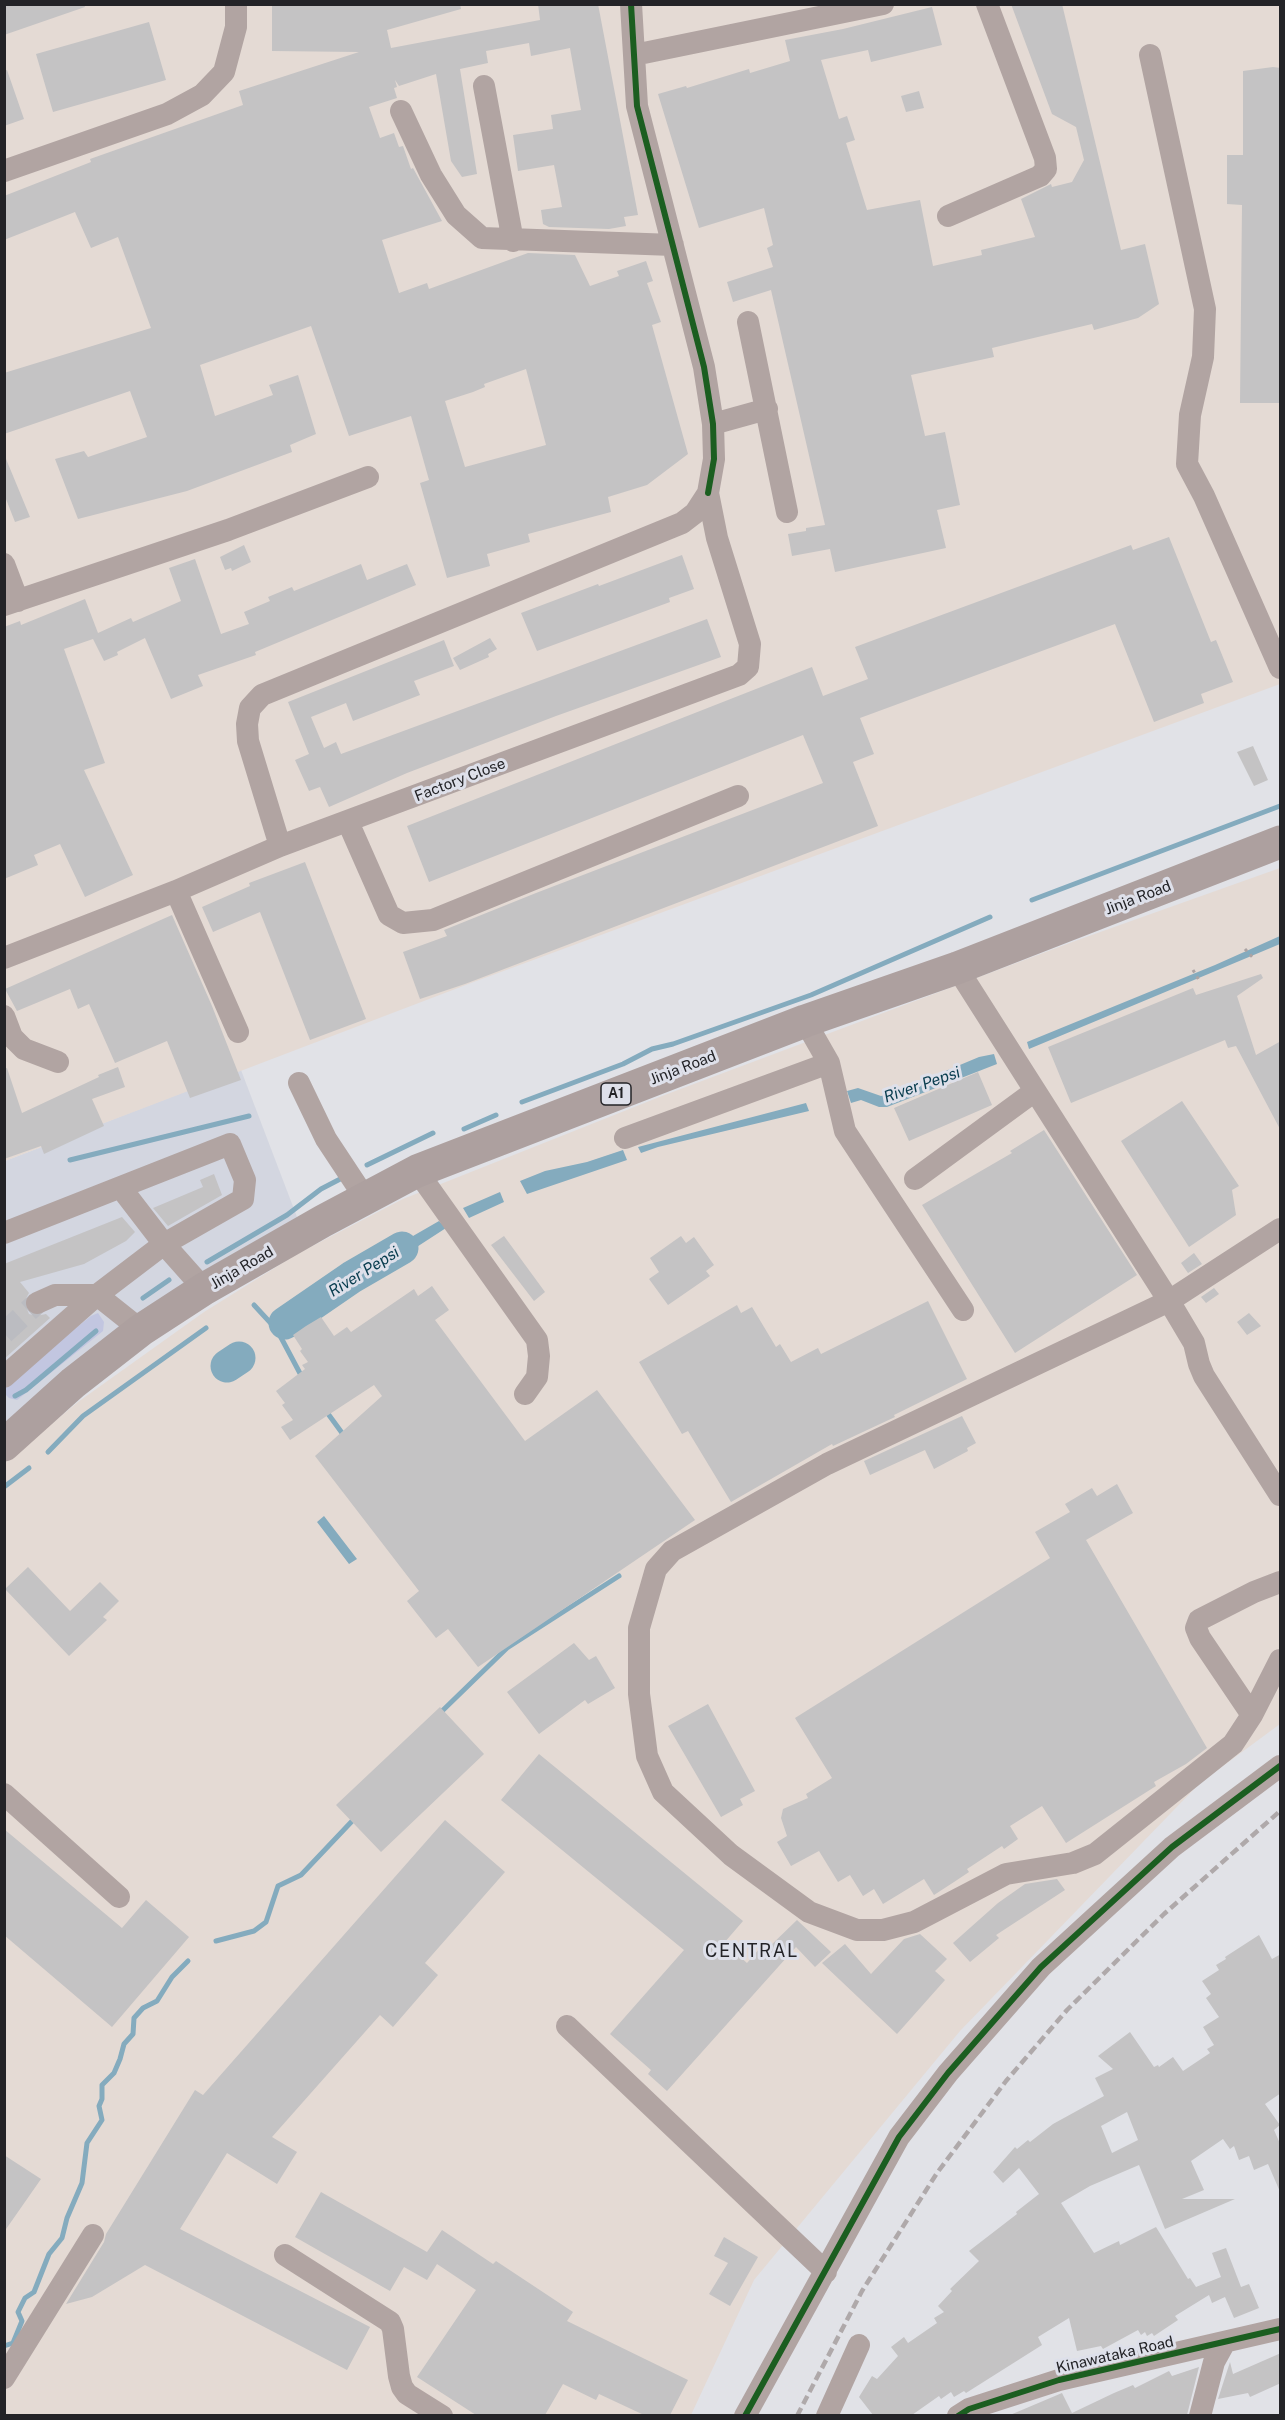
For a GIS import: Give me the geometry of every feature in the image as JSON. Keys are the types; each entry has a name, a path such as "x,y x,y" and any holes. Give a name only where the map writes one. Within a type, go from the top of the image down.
{"highway":[{"name":"Jinja Road","path":"6,1439 141,1330 204,1289 417,1171 805,1021 957,968 1281,842"}],"street":[{"path":"4,171 167,114 202,95 224,72 236,27 236,4"},
{"path":"280,846 249,741 247,724 250,708 262,695 682,523 695,513 708,493 714,459 713,424 704,367 637,106 631,4"},
{"path":"634,55 883,4"},
{"path":"948,216 1040,176 1046,169 1045,158 987,4"},
{"path":"1150,55 1205,309 1203,357 1190,415 1187,464 1204,496 1281,668"},
{"path":"484,86 513,241"},
{"path":"401,111 432,175 456,215 482,238 513,241 673,245"},
{"path":"748,322 787,512"},
{"path":"713,424 767,410"},
{"path":"4,564 11,603 228,530 368,477"},
{"name":"Factory Close","path":"4,958 176,891 280,846 739,675 748,667 750,644 717,538 708,493"},
{"path":"348,822 388,915 403,923 433,920 738,796"},
{"path":"176,891 238,1032"},
{"path":"957,968 1169,1301 1194,1342 1204,1376 1281,1495"},
{"path":"4,1016 12,1037 24,1049 58,1062"},
{"path":"805,1021 829,1063 845,1131 963,1310"},
{"path":"625,1138 829,1063"},
{"path":"299,1083 326,1139 365,1198"},
{"path":"915,1179 1035,1091"},
{"path":"4,1244 230,1144 245,1180 243,1199 164,1244 97,1295 4,1377"},
{"path":"417,1171 537,1340 539,1356 537,1377 525,1394"},
{"path":"4,1233 123,1190"},
{"path":"123,1190 164,1244 204,1289"},
{"path":"1281,1229 1169,1301 827,1464 672,1551 656,1569 639,1628 639,1694 646,1756 663,1792 731,1855 809,1912 857,1930 883,1930 914,1922 1006,1874 1073,1863 1095,1854 1233,1744 1252,1715 1281,1660"},
{"path":"37,1303 55,1295 97,1295 141,1330"},
{"path":"1252,1715 1200,1638 1196,1628 1199,1620 1254,1592 1281,1582"},
{"path":"745,2415 899,2137 948,2073 1041,1967 1172,1847 1281,1766"},
{"path":"4,1794 119,1897"},
{"path":"567,2026 826,2272"},
{"path":"4,2378 93,2235"},
{"path":"285,2255 390,2322 402,2387 407,2394 442,2415"},
{"name":"Kinawataka Road","path":"966,2413 1059,2380 1281,2329"},
{"path":"1200,2415 1214,2362 1224,2342"},
{"path":"827,2415 859,2344"}],"path":[{"path":"1245,949 1255,960"},
{"path":"1193,970 1200,982"}],"shaded area":[{"path":"5,5 1280,5 1280,684 471,983 5,1161"},
{"path":"1280,868 1280,1724 1200,1783 960,2031 754,2280 691,2415 5,2415 4,1463 78,1402 204,1312 297,1254 403,1199 662,1096 1075,941"},
{"path":"241,1070 297,1217 5,1424 5,1161"},
{"path":"98,1313 104,1322 103,1331 17,1400 5,1394 5,1384 91,1316"}],"water":[{"path":"1280,936 1280,944 1029,1049 1027,1042"},
{"path":"994,1054 997,1064 887,1107 879,1107 861,1100 851,1103 847,1091 858,1088 881,1096 893,1093 979,1057"},
{"path":"806,1103 809,1111 641,1153 638,1147"},
{"path":"623,1150 627,1160 527,1194 520,1181 545,1171 587,1162"},
{"path":"500,1192 504,1202 469,1218 463,1208"},
{"path":"439,1221 446,1228 369,1278 361,1266"},
{"path":"347,1276 352,1284 287,1327 282,1318"},
{"path":"324,1516 357,1559 349,1564 317,1522"}],"building":[{"path":"4,4 84,4 85,7 4,35"},
{"path":"272,4 460,4 461,9 387,30 391,48 540,20 538,4 598,4 638,215 624,217 626,226 609,229 549,227 543,224 541,210 562,207 554,165 518,171 513,135 553,129 551,115 581,110 570,48 531,56 529,43 486,51 488,63 460,69 477,174 462,177 451,161 436,74 399,86 395,80 397,87 394,88 397,98 369,107 380,138 394,133 399,147 403,146 411,169 413,168 442,221 382,240 399,293 427,283 429,289 528,253 575,255 590,286 619,276 617,271 646,261 653,281 647,283 661,322 652,325 688,454 647,485 608,497 611,512 528,534 530,542 487,554 490,566 447,578 420,483 429,480 411,416 349,436 311,326 200,365 215,416 273,395 269,385 298,375 316,434 290,445 292,452 187,491 78,519 55,459 84,451 88,457 147,437 130,391 4,434 4,373 151,328 118,237 91,248 75,212 4,240 4,196 91,162 90,159 243,105 239,91 359,52 272,51","holes":["526,369 546,445 465,467 445,401 473,392 485,387 484,384"]},
{"path":"1011,4 1062,4 1121,250 1145,244 1159,304 1138,318 1094,330 1092,324 992,348 994,357 911,375 925,436 945,432 960,505 937,510 946,548 835,572 830,549 792,556 788,534 825,525 771,290 733,302 727,282 773,267 767,248 773,245 764,208 699,228 658,94 686,86 687,88 749,69 750,73 790,61 785,40 843,29 932,7 942,45 871,62 868,50 821,60 839,119 847,116 855,140 846,143 867,210 920,200 933,266 982,255 981,250 1035,237 1021,199 1051,184 1052,187 1072,182 1084,160 1076,127 1052,114"},
{"path":"149,22 166,80 53,112 36,54"},
{"path":"1281,68 1281,403 1240,403 1242,205 1227,204 1227,155 1243,155 1243,71"},
{"path":"7,70 24,119 4,126 4,71"},
{"path":"919,91 924,108 906,112 901,96"},
{"path":"4,454 30,517 15,522 4,494"},
{"path":"1169,537 1211,642 1216,640 1233,682 1201,694 1204,703 1154,722 1115,624 860,718 874,754 853,762 878,826 465,984 420,999 403,952 447,936 444,930 823,783 803,735 429,882 407,826 812,667 823,696 868,679 855,647 1131,545 1133,550"},
{"path":"244,545 251,562 232,571 231,568 225,570 220,557"},
{"path":"682,555 694,589 669,598 670,602 537,651 521,613"},
{"path":"195,559 221,634 249,624 244,612 270,601 268,597 292,587 294,591 361,564 367,580 407,564 416,585 255,652 256,655 198,675 203,686 171,699 145,638 104,661 93,639 64,649 105,763 84,770 133,875 85,897 60,844 34,855 38,865 4,879 4,627 20,621 21,625 85,599 98,633 131,618 133,622 181,601 169,568"},
{"path":"707,619 721,657 556,716 407,773 329,807 320,787 309,791 295,760 309,754 288,702 444,640 454,666 414,681 420,695 353,721 346,703 311,717 324,748 336,742 341,754"},
{"path":"490,638 497,649 488,654 489,657 460,670 453,658"},
{"path":"1253,746 1268,780 1254,786 1237,752"},
{"path":"305,862 366,1019 310,1040 260,912 213,932 202,907 250,886 249,883"},
{"path":"172,915 241,1080 190,1098 167,1041 115,1063 89,1004 78,1009 70,989 17,1011 5,989"},
{"path":"1261,974 1263,978 1237,996 1256,1055 1281,1041 1281,1131 1236,1046 1228,1048 1225,1040 1071,1103 1048,1047 1193,988 1196,995"},
{"path":"118,1067 125,1087 92,1099 104,1126 44,1154 41,1146 4,1159 4,1069 7,1068 22,1113"},
{"path":"978,1072 992,1105 909,1141 894,1108"},
{"path":"1182,1101 1239,1186 1232,1190 1236,1215 1189,1247 1121,1141"},
{"path":"1044,1130 1137,1275 1015,1353 922,1205 1012,1153 1010,1151"},
{"path":"214,1174 222,1195 168,1226 153,1208 203,1187 200,1180"},
{"path":"122,1217 135,1232 126,1241 84,1264 20,1282 29,1293 24,1302 29,1314 36,1316 46,1314 50,1318 4,1359 4,1264"},
{"path":"504,1236 545,1292 534,1301 491,1245"},
{"path":"681,1236 686,1243 694,1237 714,1265 706,1271 710,1276 668,1305 649,1279 659,1272 650,1258"},
{"path":"1194,1253 1202,1264 1188,1273 1181,1263"},
{"path":"432,1286 449,1310 435,1320 525,1441 597,1390 695,1520 478,1667 448,1629 436,1638 407,1601 419,1591 315,1456 382,1396 374,1385 290,1440 281,1427 293,1420 282,1405 285,1403 276,1391 305,1369 302,1365 308,1362 293,1335 306,1326 321,1317 334,1336 347,1327 351,1332 414,1289 418,1296"},
{"path":"1214,1288 1219,1294 1206,1303 1201,1297"},
{"path":"928,1301 967,1379 894,1415 895,1417 833,1446 832,1444 731,1502 688,1431 682,1434 639,1362 737,1305 741,1313 752,1307 776,1347 780,1344 791,1362 818,1348 821,1354"},
{"path":"1249,1313 1261,1326 1247,1335 1237,1322"},
{"path":"962,1416 976,1443 967,1448 968,1451 934,1469 925,1450 870,1475 864,1461"},
{"path":"1117,1484 1133,1513 1086,1540 1207,1748 1186,1764 1154,1782 1156,1786 1066,1843 1042,1806 1010,1826 1018,1839 1004,1849 1002,1846 967,1869 969,1872 934,1895 924,1879 883,1904 874,1889 863,1896 850,1875 838,1882 819,1851 791,1866 777,1842 787,1836 781,1818 783,1809 808,1798 806,1794 832,1778 795,1718 1050,1558 1035,1532 1070,1512 1065,1504 1092,1488 1097,1496"},
{"path":"28,1567 70,1611 100,1582 119,1601 103,1617 107,1620 69,1656 5,1589"},
{"path":"574,1643 589,1660 596,1656 615,1688 588,1704 585,1700 539,1734 507,1692"},
{"path":"708,1704 755,1791 740,1799 743,1805 721,1817 668,1726"},
{"path":"440,1707 484,1754 381,1852 336,1805"},
{"path":"539,1754 743,1921 724,1943 747,1963 761,1947 766,1950 797,1920 831,1952 815,1967 796,1947 667,2091 648,2074 651,2070 610,2034 684,1950 501,1800"},
{"path":"445,1820 505,1872 425,1963 438,1975 393,2027 380,2015 272,2137 297,2152 277,2184 227,2153 180,2229 370,2327 347,2370 145,2265 92,2297 66,2304 104,2242 106,2234 195,2090 203,2095"},
{"path":"4,1829 122,1928 146,1900 189,1937 112,2027 4,1935"},
{"path":"1057,1879 1065,1890 996,1935 999,1938 970,1962 953,1943 998,1903 1025,1884"},
{"path":"920,1934 947,1959 935,1971 945,1980 897,2034 822,1963 845,1944 871,1974 904,1939"},
{"path":"1259,1935 1272,1959 1281,1954 1281,2093 1265,2104 1280,2125 1274,2130 1281,2146 1281,2194 1268,2164 1254,2170 1249,2156 1239,2160 1234,2146 1230,2149 1223,2139 1191,2161 1204,2190 1182,2199 1235,2199 1165,2229 1139,2165 1090,2186 1061,2203 1094,2253 1119,2241 1120,2245 1156,2227 1188,2279 1190,2278 1196,2287 1221,2277 1212,2253 1226,2248 1241,2287 1249,2284 1259,2308 1234,2318 1225,2297 1212,2303 1209,2295 1175,2316 1178,2320 1154,2336 1152,2333 1147,2336 1145,2332 1141,2335 1138,2330 1103,2349 1101,2346 1077,2351 1069,2318 1038,2337 1042,2345 966,2393 964,2391 954,2397 951,2392 941,2399 939,2396 912,2415 873,2415 859,2397 872,2376 877,2379 898,2356 891,2347 904,2337 908,2343 937,2323 934,2318 944,2312 938,2306 952,2291 950,2289 979,2261 969,2251 1039,2194 1019,2168 1003,2183 993,2172 1015,2147 1017,2149 1028,2140 1030,2142 1053,2124 1104,2096 1095,2078 1113,2069 1098,2056 1130,2032 1154,2067 1158,2065 1159,2067 1173,2057 1183,2071 1210,2053 1207,2049 1214,2045 1203,2027 1219,2017 1206,1998 1211,1994 1202,1981 1219,1970 1216,1965 1226,1959 1225,1957","holes":["1127,2112 1138,2140 1112,2153 1101,2126"]},
{"path":"4,2155 41,2179 4,2232"},
{"path":"321,2192 427,2252 442,2230 493,2264 496,2261 573,2312 567,2321 688,2380 670,2415 644,2415 599,2394 596,2400 563,2384 545,2415 476,2415 417,2377 476,2290 437,2264 427,2280 404,2267 390,2291 295,2237"},
{"path":"724,2237 758,2257 730,2306 709,2294 728,2263 714,2256"},
{"path":"1281,2353 1281,2383 1250,2397 1248,2393 1218,2399 1230,2362 1233,2374"},
{"path":"1199,2367 1187,2415 1010,2415 1062,2393 1072,2413 1133,2385 1135,2388 1169,2371 1172,2376"}],"waterway":[{"path":"1032,900 1280,806"},
{"path":"522,1102 623,1064 652,1049 673,1044 811,995 990,917"},
{"path":"464,1129 496,1115"},
{"path":"70,1160 249,1116"},
{"path":"367,1165 433,1133"},
{"path":"207,1262 287,1215 321,1189 346,1176"},
{"name":"River Pepsi","path":"285,1323 352,1277 402,1248"},
{"path":"143,1298 169,1280"},
{"path":"254,1305 277,1330 303,1379"},
{"path":"48,1452 83,1416 206,1328"},
{"path":"15,1396 26,1390 96,1331"},
{"name":"River Pepsi","path":"227,1366 239,1358"},
{"path":"326,1411 345,1437"},
{"path":"4,1487 29,1468"},
{"path":"438,1715 507,1648 619,1576"},
{"path":"216,1941 254,1931 266,1922 278,1886 301,1875 355,1818"},
{"path":"4,2346 13,2343 22,2321 18,2312 25,2298 34,2292 49,2254 62,2238 67,2218 82,2183 87,2143 102,2120 99,2106 102,2099 102,2085 114,2073 124,2044 133,2034 134,2018 143,2008 157,2001 172,1977 188,1961"}],"tunnel":[{"path":"4,1333 37,1303"}],"railway":[{"path":"797,2416 862,2291 937,2173 1006,2081 1067,2010 1164,1914 1280,1811"}],"cycle path":[{"path":"631,4 637,106 704,367 713,424 714,459 708,493"},
{"path":"745,2416 899,2137 948,2073 1041,1967 1172,1847 1280,1766"},
{"path":"958,2416 969,2409 1059,2380 1280,2329"}],"district":[{"name":"CENTRAL","path":"752,1951"}]}
